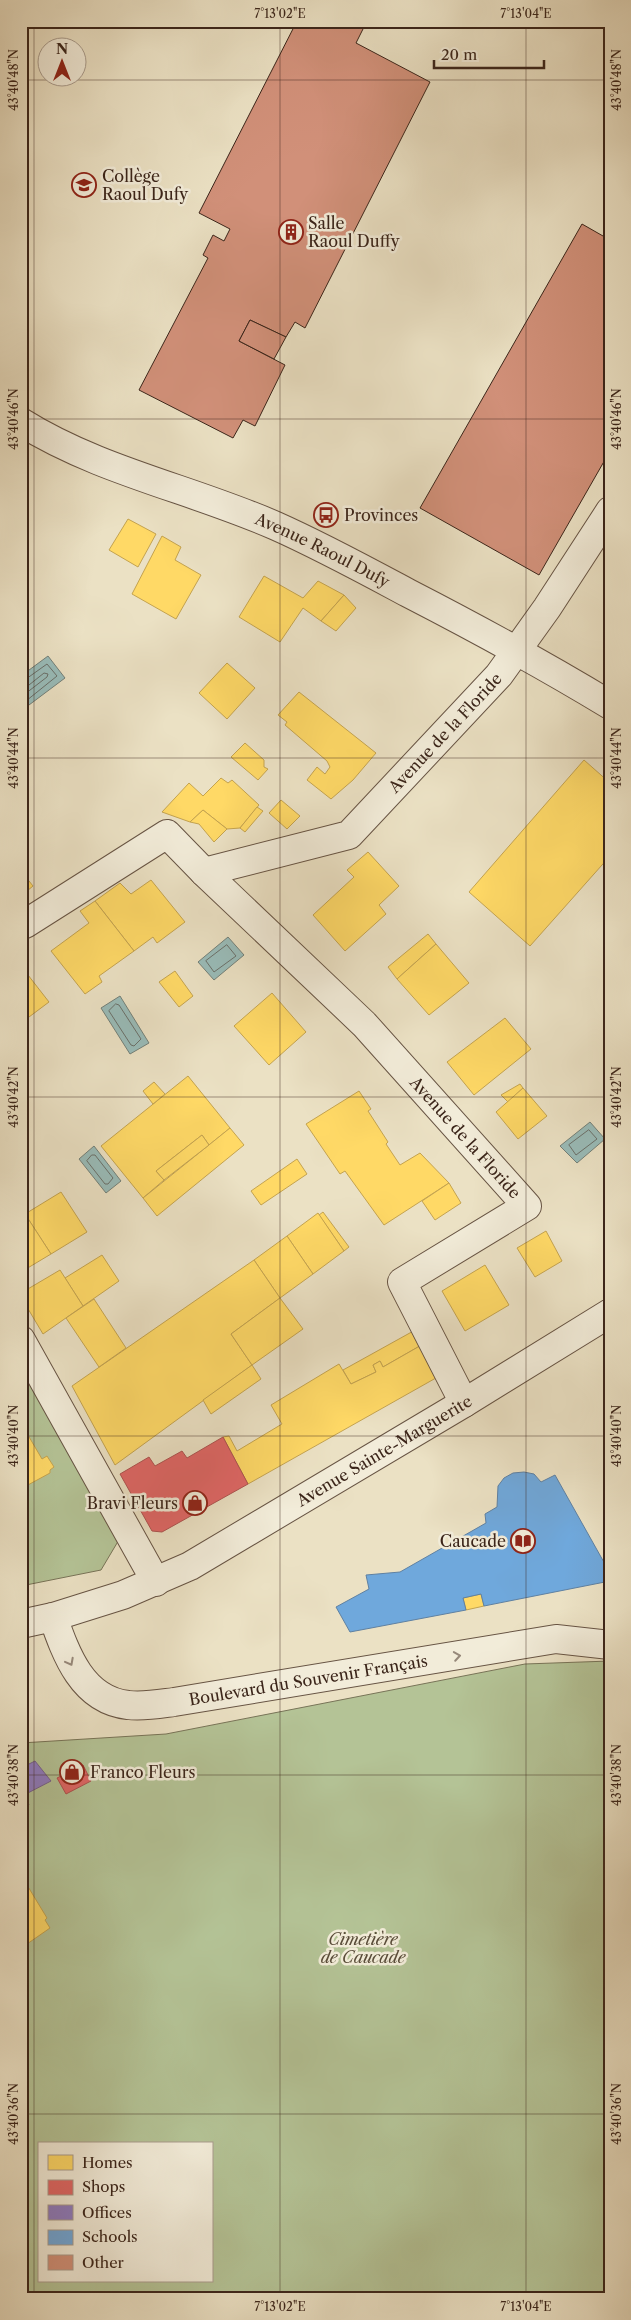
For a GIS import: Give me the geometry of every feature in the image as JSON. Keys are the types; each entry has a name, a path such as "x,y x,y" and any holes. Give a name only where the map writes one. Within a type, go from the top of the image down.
{"street":[{"name":"Avenue Raoul Dufy","path":"21,422 44,437 85,456 217,502 276,526 338,556 518,650 610,705"},
{"name":"Avenue de la Floride","path":"204,872 350,835 499,675 518,650 610,511"},
{"name":"Avenue de la Floride","path":"21,921 25,924 167,834 204,872 364,1024 527,1206 402,1282 464,1403"},
{"name":"Avenue Sainte-Marguerite","path":"21,1624 53,1617 123,1596 190,1566 464,1403 610,1313"},
{"path":"21,1340 156,1582"},
{"name":"Boulevard du Souvenir Français","path":"53,1617 74,1670 96,1692 115,1702 129,1705 174,1702 556,1639 610,1645"}],"green space":[{"path":"21,1355 123,1533 101,1570 21,1586"},
{"name":"Cimetière de Caucade","path":"610,1661 610,2299 21,2299 21,1743 166,1734 525,1664"}],"water":[{"path":"48,656 65,678 21,711 21,676"},
{"path":"228,937 244,955 214,980 198,962"},
{"path":"120,996 149,1043 130,1054 101,1008"},
{"path":"590,1122 605,1139 577,1163 560,1146"},
{"path":"94,1146 121,1181 106,1193 79,1159"}],"building: Homes":[{"path":"128,519 156,534 138,567 109,550"},
{"path":"162,536 181,547 175,560 201,575 176,619 132,594"},
{"path":"264,576 303,598 318,581 344,595 321,621 303,608 280,642 239,617"},
{"path":"344,595 356,608 336,631 321,621"},
{"path":"227,663 255,688 227,719 199,693"},
{"path":"299,692 376,753 353,780 331,799 307,780 317,767 325,774 330,767 327,761 285,725 287,722 278,715"},
{"path":"245,743 264,760 264,767 268,769 258,780 231,757"},
{"path":"584,760 610,783 610,856 530,946 469,892"},
{"path":"221,778 228,783 232,780 259,805 240,828 227,829 203,810 190,822 162,812 189,783 203,796"},
{"path":"281,800 300,816 287,829 269,813"},
{"path":"257,807 263,811 245,832 240,828"},
{"path":"203,810 227,829 214,842 199,824 190,822"},
{"path":"368,852 399,886 379,905 386,914 345,951 313,915 354,877 347,870"},
{"path":"21,871 33,886 21,896"},
{"path":"151,880 185,922 157,943 153,937 134,951 95,901 120,883 131,894"},
{"path":"95,901 134,951 99,976 102,982 85,994 51,951 89,923 80,911"},
{"path":"428,934 436,944 397,979 388,967"},
{"path":"436,944 469,983 429,1015 397,979"},
{"path":"21,966 49,1002 21,1023"},
{"path":"175,971 193,996 179,1007 159,982"},
{"path":"272,993 306,1032 269,1065 234,1026"},
{"path":"505,1018 531,1049 474,1095 447,1062"},
{"path":"188,1076 230,1128 209,1145 202,1135 156,1171 164,1180 143,1198 101,1146"},
{"path":"154,1082 165,1094 153,1104 143,1091"},
{"path":"520,1084 523,1088 508,1102 501,1095"},
{"path":"523,1088 547,1116 518,1139 496,1112"},
{"path":"359,1091 371,1109 368,1111 388,1142 386,1144 400,1165 420,1153 449,1183 384,1225 345,1171 340,1174 306,1124"},
{"path":"230,1128 244,1145 157,1216 143,1198"},
{"path":"202,1135 209,1145 164,1180 156,1171"},
{"path":"297,1159 307,1174 261,1205 251,1191"},
{"path":"449,1183 461,1203 435,1220 422,1201"},
{"path":"61,1192 87,1232 51,1254 25,1214"},
{"path":"323,1212 349,1247 344,1251 319,1215"},
{"path":"318,1213 344,1251 313,1274 287,1236"},
{"path":"25,1214 51,1254 21,1272 21,1216"},
{"path":"546,1231 562,1261 535,1277 517,1248"},
{"path":"287,1236 313,1274 280,1298 254,1260"},
{"path":"102,1255 119,1281 83,1306 65,1278"},
{"path":"254,1260 280,1298 231,1334 252,1365 115,1465 72,1386"},
{"path":"485,1265 509,1305 465,1331 442,1291"},
{"path":"60,1270 83,1306 43,1334 21,1297 21,1293"},
{"path":"280,1298 303,1329 252,1365 231,1334"},
{"path":"94,1299 126,1348 99,1367 66,1318"},
{"path":"417,1329 425,1343 383,1367 380,1361 373,1365 376,1372 351,1384 343,1370"},
{"path":"425,1343 443,1374 248,1484 223,1437 229,1436 237,1451 282,1424 271,1405 339,1364 351,1384 376,1372 373,1365 380,1361 383,1367"},
{"path":"252,1365 261,1379 211,1414 203,1400"},
{"path":"25,1430 42,1459 47,1456 54,1467 50,1470 50,1473 26,1486 21,1478 21,1431"},
{"path":"481,1594 484,1606 466,1610 463,1598"},
{"path":"27,1885 47,1918 45,1920 50,1928 27,1944 21,1935 21,1888"}],"building: Shops":[{"path":"223,1437 248,1484 162,1532 152,1531 120,1474 149,1457 155,1466 182,1451 187,1458"},
{"path":"83,1765 91,1781 66,1794 57,1778"}],"building: Offices":[{"path":"35,1761 51,1781 24,1795 29,1805 21,1809 21,1768"}],"building: Schools":[{"name":"Caucade","path":"524,1472 534,1474 541,1482 555,1475 610,1573 610,1581 484,1606 481,1594 463,1598 466,1610 350,1632 336,1607 369,1589 366,1575 400,1572 486,1523 485,1514 497,1507 498,1486 504,1478 513,1473"}],"building: Other":[{"name":"Salle Raoul Duffy","path":"297,21 367,21 356,43 430,82 305,328 295,322 286,337 250,320 239,341 285,365 255,426 243,420 233,438 139,390 208,258 203,255 213,235 224,241 230,229 199,213"},
{"path":"582,224 610,240 610,451 539,575 420,508"},
{"path":"250,320 286,337 274,359 239,341"}],"place":[{"name":"Collège Raoul Dufy","path":"84,185"},
{"name":"Salle Raoul Duffy","path":"291,232"},
{"name":"Provinces","path":"326,515"},
{"name":"Bravi Fleurs","path":"195,1503"},
{"name":"Caucade","path":"523,1541"},
{"name":"Franco Fleurs","path":"72,1772"}]}
